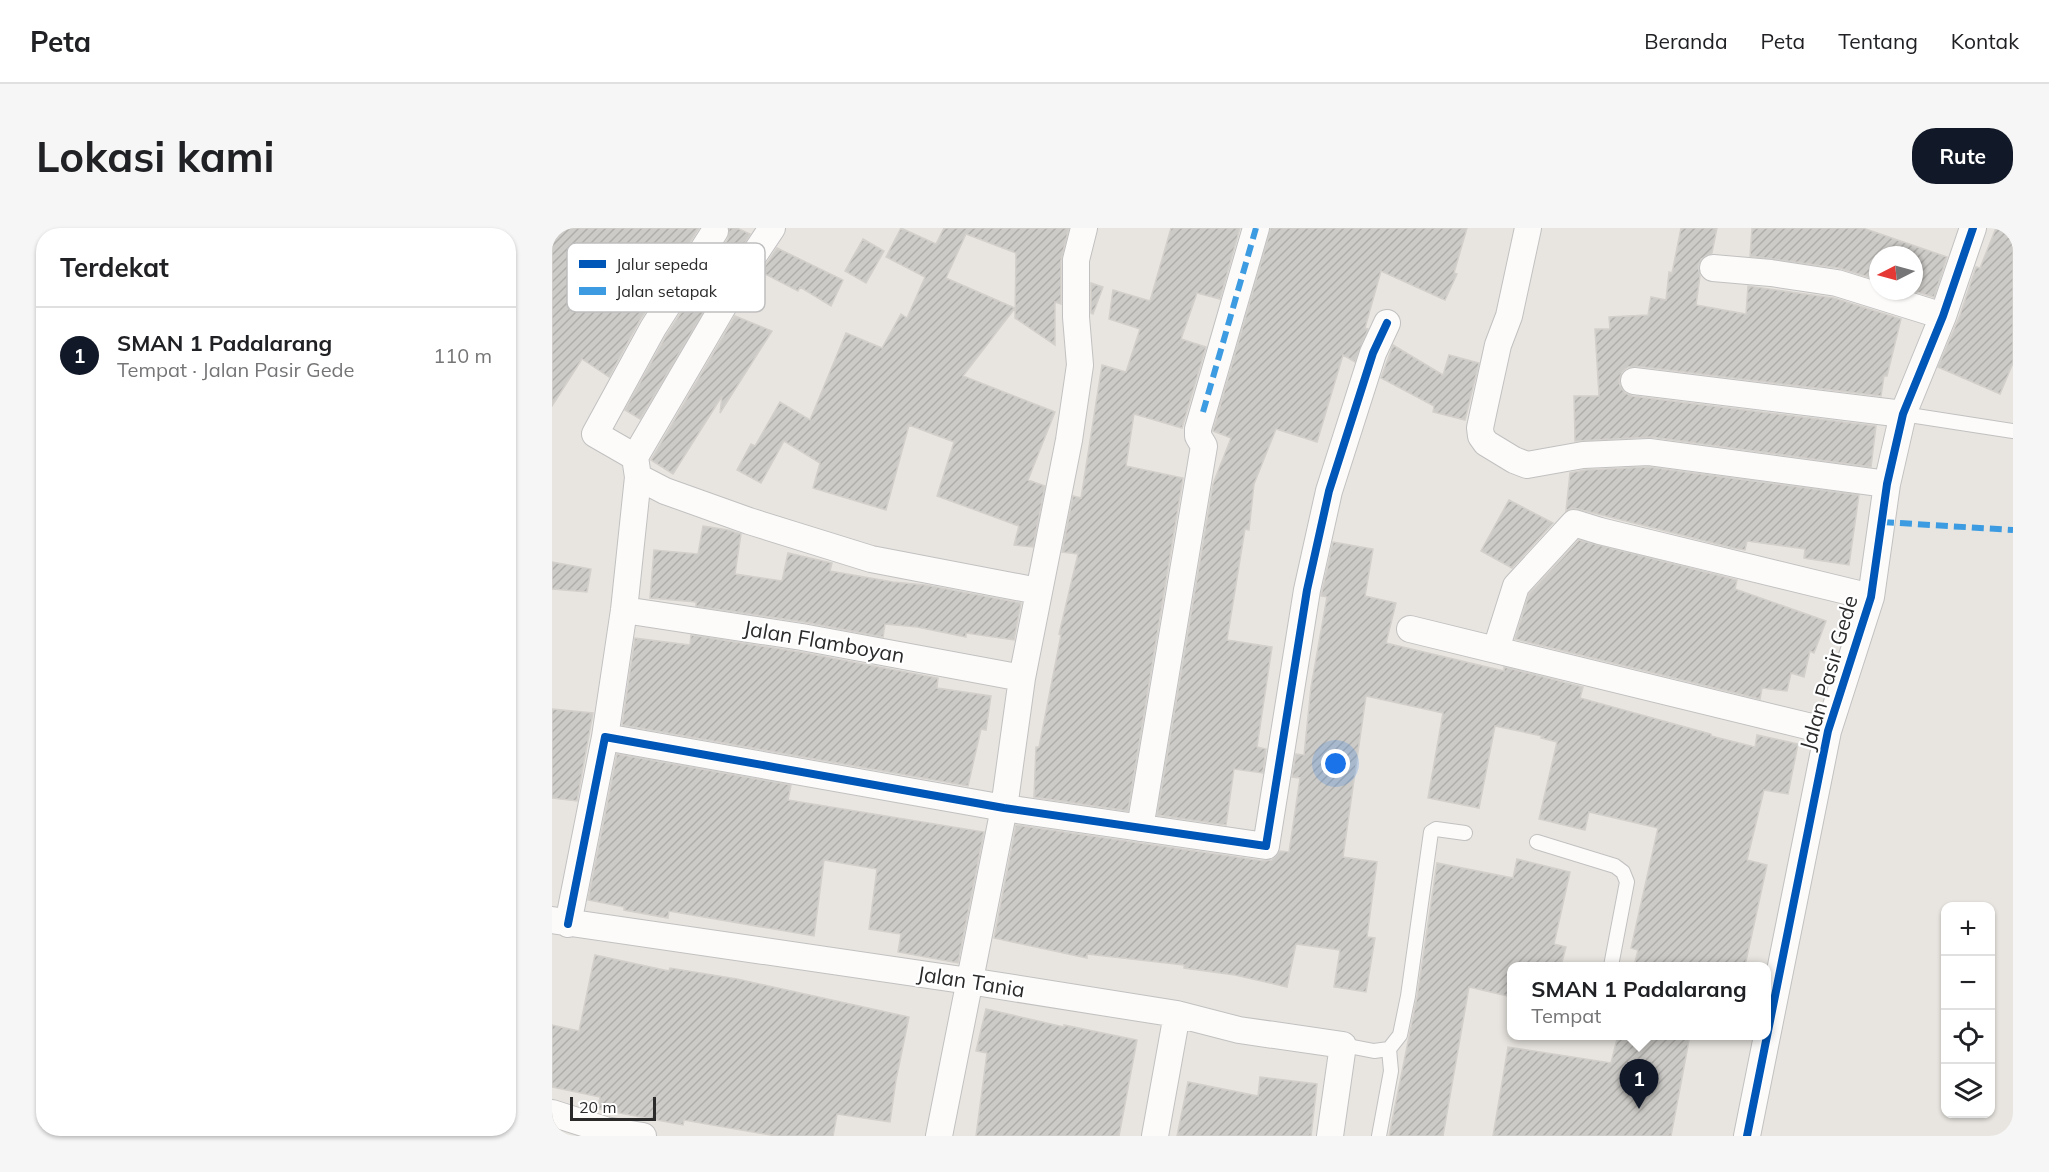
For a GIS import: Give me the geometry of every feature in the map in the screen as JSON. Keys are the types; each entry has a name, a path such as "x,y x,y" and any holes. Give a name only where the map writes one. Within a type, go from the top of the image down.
{"street":[{"path":"939,1136 1004,808 1038,591 1069,440 1080,365 1076,317 1076,260 1084,228"},
{"path":"1140,828 1204,446 1198,436 1198,429 1256,228"},
{"path":"1528,228 1509,316 1498,345 1482,415 1481,436 1486,443 1527,465 1583,455 1649,452 1887,484"},
{"path":"705,243 714,229"},
{"name":"Jalan Pasir Gede","path":"1771,1016 1828,731 1871,597 1887,484 1903,414 1943,316 1968,230"},
{"path":"1713,268 1771,273 1837,284 1943,316"},
{"path":"663,312 596,434 665,491 748,521 871,559 1038,591"},
{"path":"560,922 605,737 624,610 636,467 722,312"},
{"path":"605,737 1004,808 1266,846 1307,590 1326,502 1373,353 1387,323"},
{"path":"1634,381 1903,414"},
{"path":"1497,648 1516,586 1574,523 1871,597"},
{"name":"Jalan Flamboyan","path":"624,610 802,637 1023,678"},
{"path":"1410,629 1497,648 1828,731"},
{"name":"Jalan Tania","path":"560,922 969,981 1177,1014 1239,1030 1343,1044"},
{"path":"1155,1136 1177,1014"},
{"name":"Jalan Pasir Gede","path":"1747,1136 1766,1040"},
{"path":"1330,1136 1343,1044"},
{"path":"552,1113 605,1130 642,1136"}],"lane":[{"path":"1903,414 2013,431"},
{"path":"1379,1136 1391,1071 1389,1049 1400,1035 1408,996 1431,832 1436,829 1465,832"},
{"path":"1537,842 1615,866 1623,872 1628,882 1612,962"},
{"name":"Jalan Tania","path":"1343,1044 1374,1051 1389,1049"}],"building":[{"path":"561,228 699,228 689,243 567,243 567,312 645,312 609,377 582,359 552,406 552,242"},
{"path":"729,228 737,228 750,234 745,243 725,243"},
{"path":"901,228 936,244 944,228 1069,228 1061,260 1061,304 1055,302 1055,345 1015,318 1016,253 966,234 946,278 1015,308 963,376 1055,412 1028,480 1045,486 1033,547 1014,545 1019,526 937,496 954,442 909,425 886,510 813,488 820,463 784,441 761,483 737,470 751,444 755,446 780,402 810,420 846,333 882,348 901,314 907,318 925,277 886,257"},
{"path":"1171,228 1240,228 1220,299 1197,293 1181,339 1206,347 1182,428 1134,414 1126,466 1183,478 1128,811 1034,797 1036,747 1039,747 1061,635 1059,634 1078,554 1062,552 1073,496 1081,498 1102,365 1126,372 1140,329 1109,319 1113,290 1150,301"},
{"path":"1271,228 1467,228 1454,273 1457,274 1445,300 1381,271 1365,328 1368,329 1355,362 1343,355 1317,442 1276,429 1254,484 1249,530 1245,529 1227,640 1272,647 1257,747 1266,749 1263,773 1234,769 1226,825 1157,815 1213,484 1231,438 1213,431"},
{"path":"1681,228 1717,228 1712,253 1701,259 1698,266 1700,276 1696,305 1746,314 1748,286 1834,298 1901,319 1887,376 1884,376 1881,396 1636,366 1628,367 1622,372 1619,380 1625,393 1632,396 1876,426 1871,467 1651,437 1575,441 1574,396 1599,396 1595,329 1610,329 1609,317 1648,315 1651,297 1666,300 1669,272 1672,273"},
{"path":"1752,228 1863,228 1915,246 1869,246 1869,277 1839,268 1750,256"},
{"path":"1996,228 2013,228 2013,363 2000,394 1938,367 1960,315 1976,267 1980,268"},
{"path":"863,239 884,251 866,283 845,271"},
{"path":"777,248 843,280 831,306 800,287 798,291 765,274 765,266"},
{"path":"1923,249 1947,257 1934,297 1923,294"},
{"path":"1091,283 1103,287 1093,314 1091,313"},
{"path":"681,312 704,312 640,419 625,410"},
{"path":"735,316 772,331 720,413 722,396 673,474 651,460"},
{"path":"1393,345 1443,375 1449,355 1479,363 1465,420 1433,412 1434,406 1381,378"},
{"path":"1648,467 1859,495 1849,565 1804,558 1805,549 1747,541 1745,550 1578,509 1571,508 1566,511 1570,473 1585,470"},
{"path":"1509,500 1553,523 1512,568 1481,551"},
{"path":"703,526 741,534 735,574 782,581 788,553 832,563 830,571 926,585 1021,603 1014,640 966,633 966,637 917,627 885,624 883,637 804,622 696,606 696,602 650,598 654,550 698,554"},
{"path":"1579,540 1737,580 1735,589 1826,621 1814,653 1810,651 1804,677 1791,673 1787,691 1762,688 1760,699 1515,639 1529,594"},
{"path":"1333,542 1373,549 1365,596 1396,603 1386,643 1504,671 1504,667 1583,687 1580,698 1755,747 1757,735 1798,744 1788,794 1764,790 1747,860 1767,865 1746,962 1635,962 1638,950 1631,948 1658,828 1589,812 1585,830 1539,819 1557,742 1541,738 1542,736 1495,726 1479,808 1428,798 1443,713 1366,696 1343,857 1377,862 1367,937 1375,938 1366,992 1334,987 1340,950 1296,944 1287,987 1235,975 1184,968 1184,965 1087,954 1087,958 994,938 1016,825 1264,861 1272,860 1280,851 1289,852 1300,778 1292,777 1296,754 1304,755 1311,687 1327,597 1321,596"},
{"path":"552,562 591,569 587,592 552,589"},
{"path":"691,635 800,652 938,678 937,688 991,696 986,730 981,729 968,786 622,725 635,638 690,645"},
{"path":"552,709 593,713 577,801 552,798"},
{"path":"617,754 791,785 788,800 984,832 958,963 898,952 901,934 869,929 877,869 824,860 814,936 669,911 668,918 624,910 624,907 588,900"},
{"path":"1517,859 1570,872 1554,944 1566,947 1562,962 1507,962 1507,996 1469,987 1443,1136 1389,1136 1417,997 1437,863 1513,878"},
{"path":"595,955 669,971 670,968 737,979 909,1017 890,1122 837,1114 833,1136 776,1136 684,1120 683,1125 598,1109 600,1097 552,1087 552,1025 579,1031"},
{"path":"986,1009 1064,1027 1064,1025 1137,1040 1119,1136 976,1136 987,1053 976,1051"},
{"path":"1617,1040 1689,1040 1671,1136 1493,1136 1508,1047 1611,1063"},
{"path":"1260,1077 1317,1084 1311,1136 1177,1136 1188,1082 1258,1096"}],"marked path":[{"path":"1203,412 1256,228"},
{"path":"1882,522 2013,530"}],"cycle path":[{"path":"1771,1016 1828,731 1871,597 1887,484 1903,414 1943,316 1973,228"},
{"path":"568,924 605,737 1004,808 1266,846 1307,590 1329,491 1373,353 1387,323"},
{"path":"1747,1136 1766,1040"}],"place":[{"name":"SMAN 1 Padalarang","path":"1639,1109"}]}
